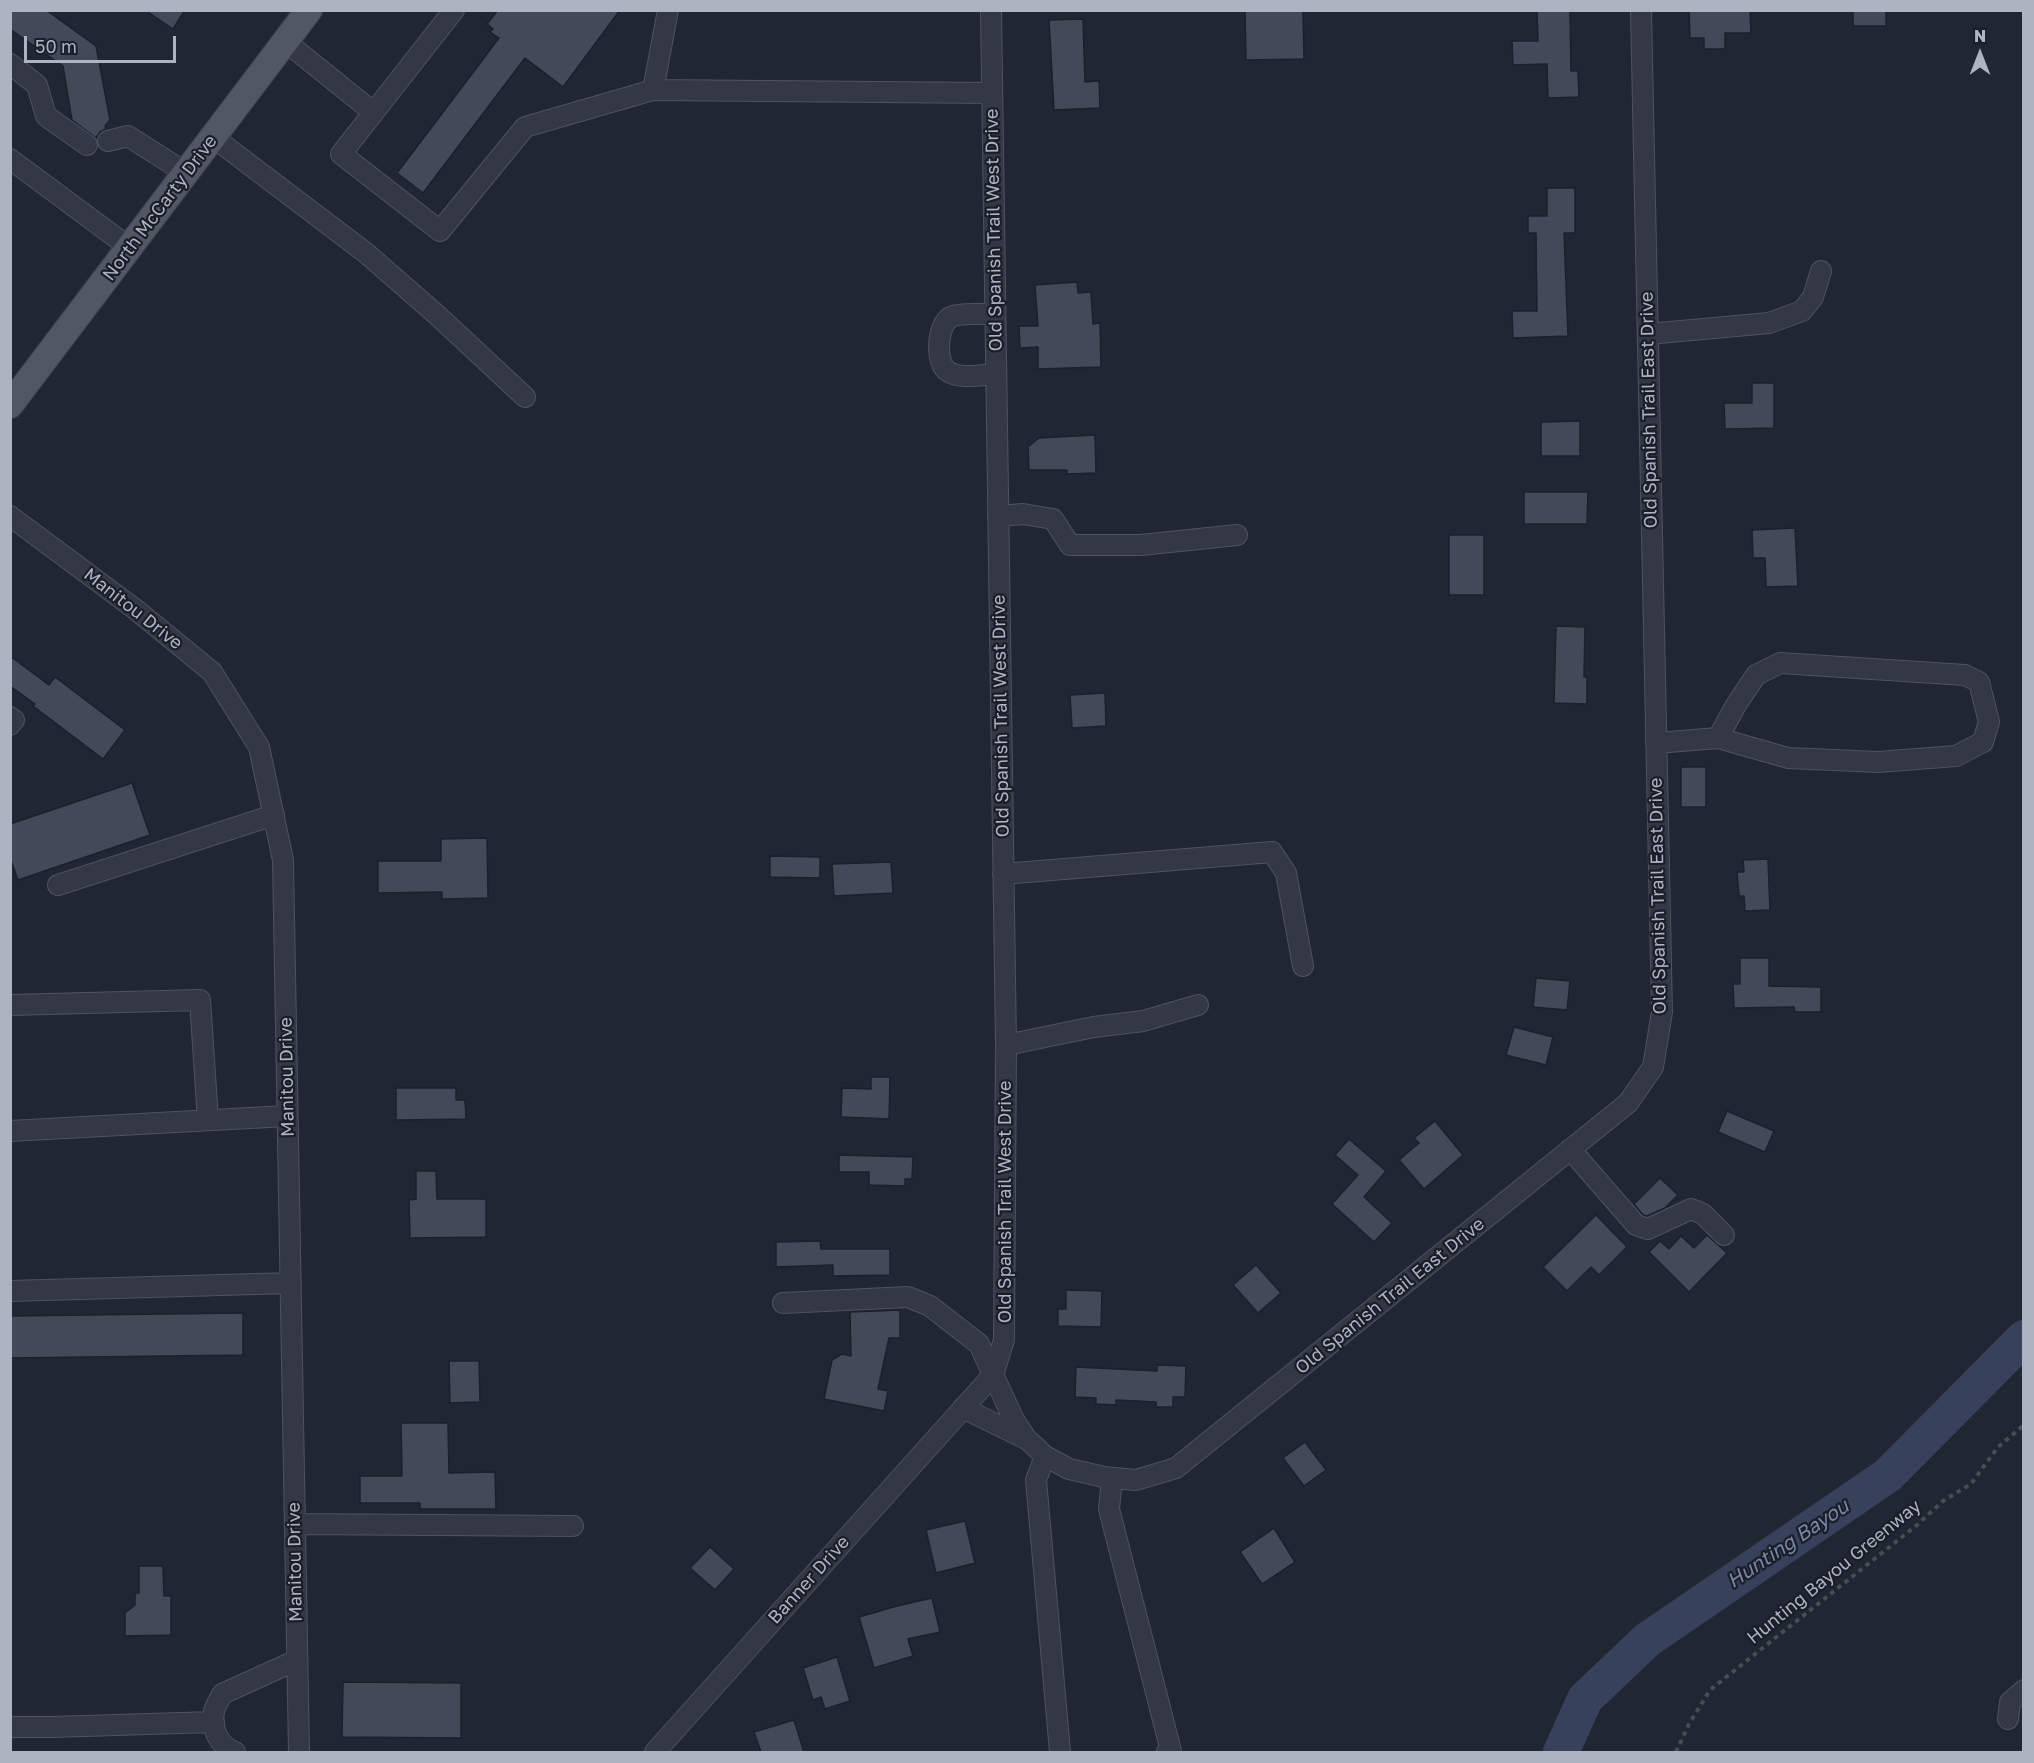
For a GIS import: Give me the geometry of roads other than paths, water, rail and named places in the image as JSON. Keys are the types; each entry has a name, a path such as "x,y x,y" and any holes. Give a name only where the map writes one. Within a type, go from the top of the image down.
{"main road":[{"name":"North McCarty Drive","path":"10,405 309,10"}],"street":[{"path":"454,10 340,154 440,231 525,127 653,90 992,93"},
{"path":"653,90 668,10"},
{"name":"Old Spanish Trail West Drive","path":"963,1408 993,1376 1004,1340 1006,1045 991,10"},
{"name":"Old Spanish Trail East Drive","path":"963,1408 1028,1440 1045,1456 1069,1470 1136,1480 1176,1468 1628,1102 1653,1067 1662,1012 1641,10"},
{"path":"286,42 373,112"},
{"path":"10,64 38,85 46,116 87,144"},
{"path":"108,141 128,136 186,173"},
{"path":"213,137 366,253 525,397"},
{"path":"10,159 130,248"},
{"path":"1648,333 1769,323 1780,320 1802,311 1813,297 1821,271"},
{"path":"995,314 952,316 940,331 941,359 944,369 962,376 996,374"},
{"path":"998,516 1023,514 1053,519 1070,545 1141,545 1237,535"},
{"name":"Manitou Drive","path":"10,516 135,609 212,672 260,747 283,860 299,1752"},
{"path":"1656,743 1718,738 1788,758 1878,762 1956,756 1983,742 1989,722 1979,682 1965,675 1780,663 1755,675 1718,738"},
{"path":"10,717 14,720 10,725"},
{"path":"58,885 274,815"},
{"path":"1003,874 1272,852 1286,873 1303,966"},
{"path":"10,1005 200,999 208,1120"},
{"path":"1006,1045 1094,1027 1143,1021 1198,1005"},
{"path":"10,1131 287,1116"},
{"path":"1570,1149 1636,1225 1648,1229 1691,1209 1703,1214 1724,1235"},
{"path":"10,1291 291,1283"},
{"path":"783,1303 908,1297 930,1306 979,1344 1014,1420 1028,1440"},
{"name":"Banner Drive","path":"655,1752 963,1408"},
{"path":"1045,1456 1036,1480 1060,1752"},
{"path":"1112,1478 1109,1509 1171,1751 1167,1752"},
{"path":"295,1524 573,1526"},
{"path":"235,1752 227,1749 215,1734 214,1711 222,1694 297,1660"},
{"path":"2008,1719 2010,1702 2024,1690"},
{"path":"10,1727 214,1722"}],"waterway":[{"name":"Hunting Bayou","path":"1561,1752 1585,1699 1647,1640 1888,1475 2024,1338"}]}
